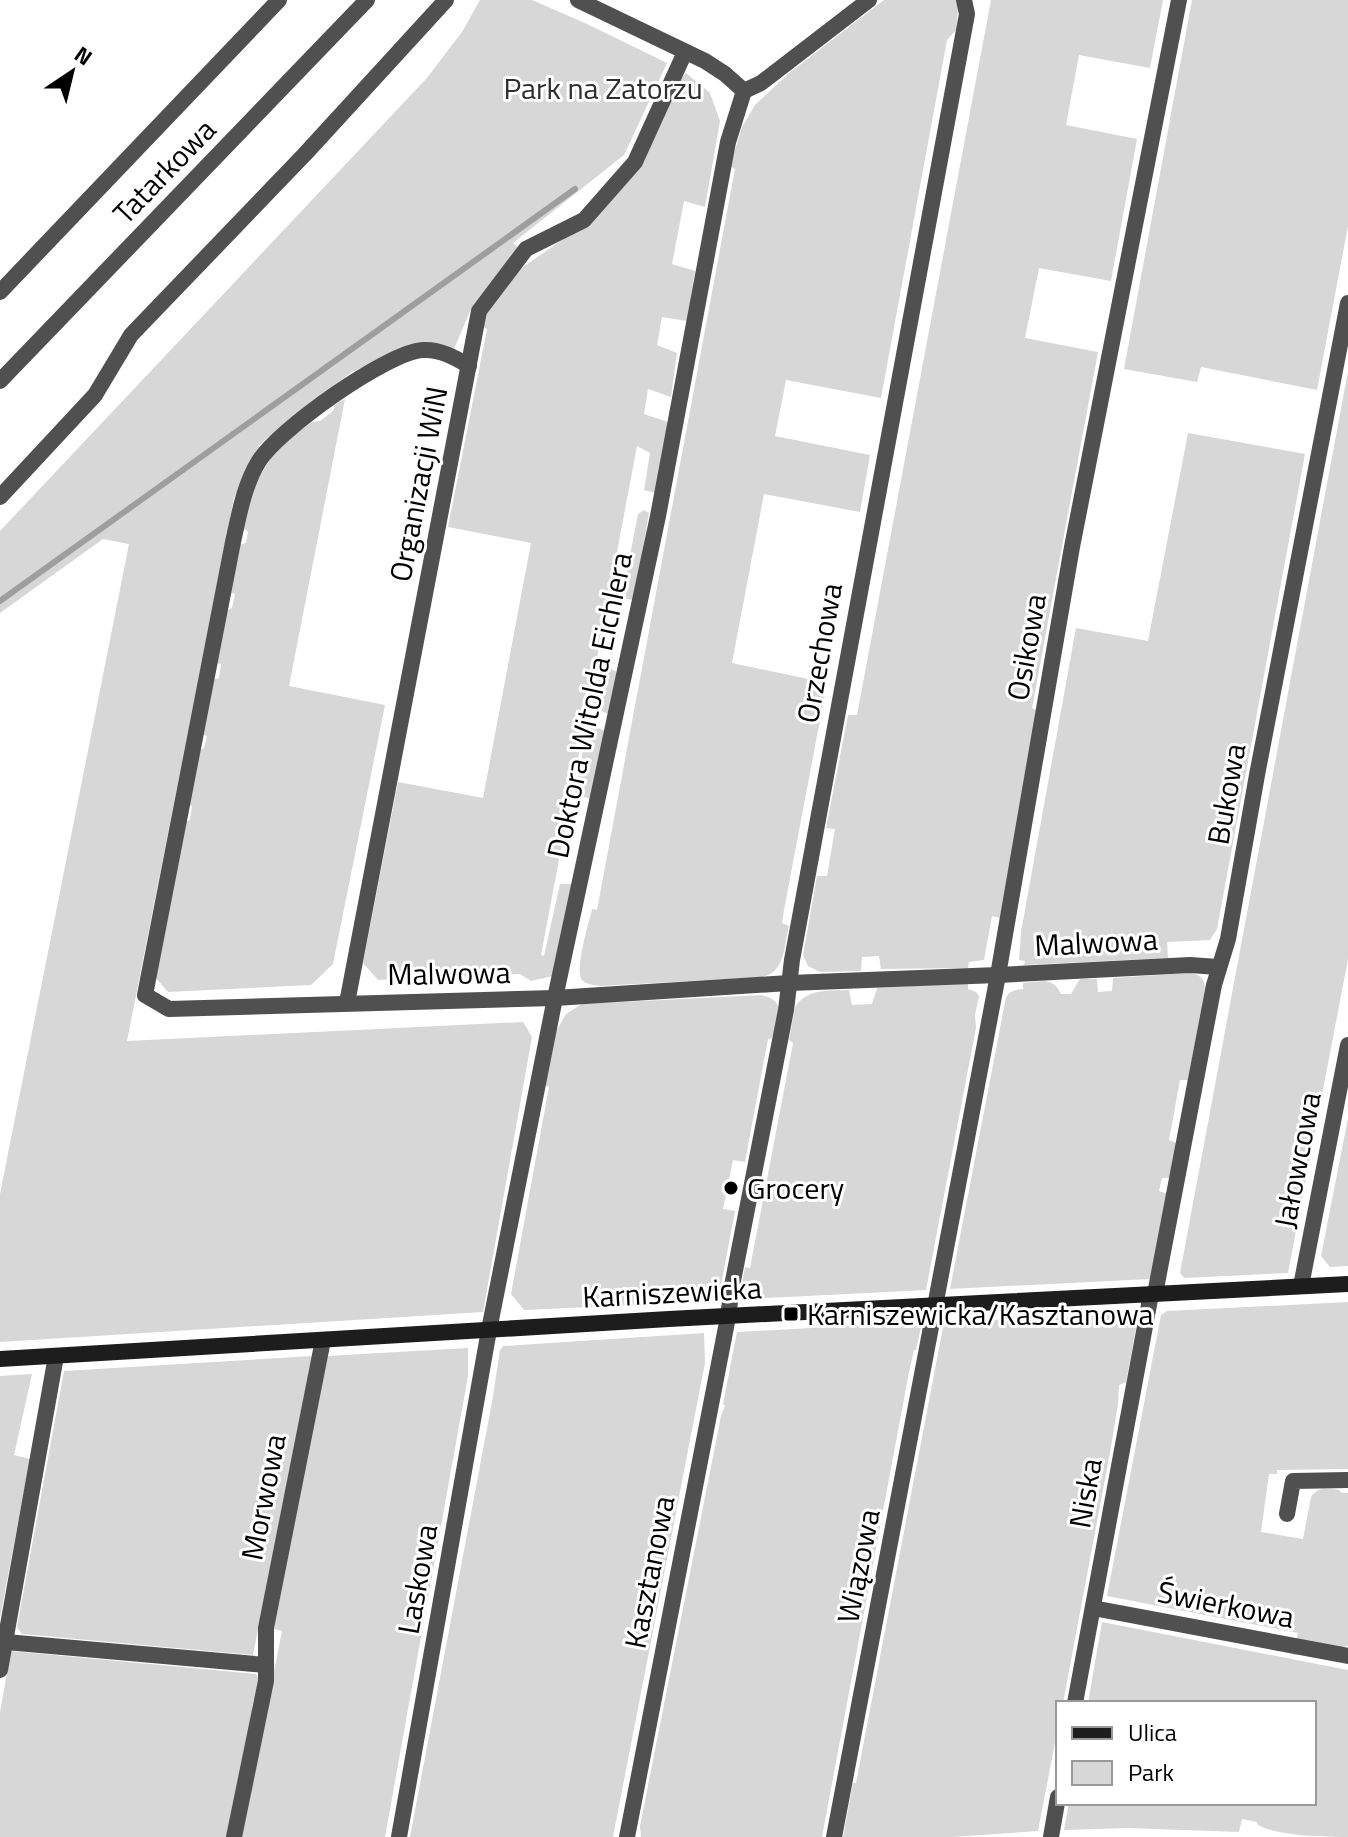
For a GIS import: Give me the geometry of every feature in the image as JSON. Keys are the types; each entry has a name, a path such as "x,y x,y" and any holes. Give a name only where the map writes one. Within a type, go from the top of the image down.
{"street":[{"path":"0,292 279,0"},
{"name":"Tatarkowa","path":"0,381 367,0"},
{"path":"0,497 95,395 131,335 305,154 446,0"},
{"path":"578,0 717,68 744,91 770,77 869,0"},
{"name":"Orzechowa","path":"728,1317 786,1010 792,960 864,560 967,14 964,0"},
{"name":"Osikowa","path":"936,1306 998,975 1072,547 1179,0"},
{"name":"Organizacji WiN","path":"347,1003 479,311 526,249 584,220 635,162 685,52"},
{"name":"Doktora Witolda Eichlera","path":"489,1330 555,998 658,516 728,142 744,91"},
{"name":"Bukowa","path":"1153,1294 1218,967 1228,939 1348,303"},
{"name":"Malwowa","path":"469,366 450,355 424,349 397,357 350,383 281,437 259,460 244,495 233,542 145,995 169,1009 555,998 789,983 1190,965 1218,967"},
{"name":"Jałowcowa","path":"1301,1286 1348,1045"},
{"name":"Karniszewicka","path":"0,1359 669,1319 1348,1284"},
{"name":"Niska","path":"1075,1701 1153,1294"},
{"name":"Wiązowa","path":"834,1837 936,1306"},
{"name":"Kasztanowa","path":"627,1837 728,1317"},
{"name":"Laskowa","path":"399,1837 489,1330"},
{"name":"Morwowa","path":"234,1837 266,1681 266,1628 323,1340"},
{"path":"0,1670 56,1356"},
{"path":"1287,1514 1293,1481 1348,1480"},
{"name":"Świerkowa","path":"1093,1608 1348,1656"},
{"path":"6,1642 266,1665"},
{"path":"1051,1837 1057,1805"}],"green space":[{"name":"Park na Zatorzu","path":"480,0 532,0 667,63 624,155 513,243 522,251 471,309 454,349 413,344 352,372 260,444 234,498 127,1041 523,1022 532,1037 483,1312 0,1342 0,1194 129,544 103,539 0,613 0,531 426,79 462,32"},
{"path":"884,0 959,0 956,30 947,40 881,398 786,380 775,436 870,455 860,512 764,494 732,663 827,683 784,910 782,923 789,926 782,958 775,970 762,977 600,986 588,983 580,975 581,957 592,909 597,910 735,169 730,166 742,127 755,105 788,74"},
{"path":"991,0 1163,0 1150,68 1079,55 1066,125 1137,139 1111,281 1039,268 1025,338 1098,352 1032,708 1038,711 1000,918 992,916 984,960 969,962 968,968 881,969 879,956 862,957 861,971 820,972 808,966 803,955 817,876 827,876 835,829 826,828 848,715 857,715"},
{"path":"1192,0 1348,0 1348,226 1317,390 1201,367 1197,382 1124,369"},
{"path":"686,73 710,93 720,121 705,207 684,201 672,264 695,271 687,321 662,317 657,345 677,353 671,397 648,389 644,414 668,422 655,493 644,490 650,453 637,446 541,955 544,956 560,884 576,884 557,975 531,981 520,974 378,980 363,963 398,782 483,798 531,543 448,527 487,329 481,326 489,305 513,274 588,222 672,88"},
{"path":"1348,371 1348,959 1288,1273 1184,1278 1180,1273"},
{"path":"345,399 289,686 385,705 333,964 311,985 168,992 155,977 185,822 190,820 192,806 188,805 198,751 204,748 207,736 202,734 212,680 219,678 221,664 215,663 226,611 232,608 235,594 229,592 238,545 246,543 248,532 242,527 248,497 277,447 312,422 320,421"},
{"path":"1188,433 1305,454 1217,929 1210,940 1167,942 1168,958 1024,965 1025,961 1019,960 1021,932 1076,628 1148,641"},
{"path":"644,510 649,513 634,600 622,598 638,514"},
{"path":"601,664 619,673 608,714 593,706"},
{"path":"588,723 609,733 594,800 575,794"},
{"path":"1189,973 1201,977 1205,988 1188,1080 1180,1080 1169,1140 1177,1143 1170,1178 1162,1178 1159,1191 1167,1194 1150,1279 950,1289 1006,997 1013,991 1023,989 1023,983 1050,982 1061,994 1071,994 1080,979 1097,979 1098,992 1112,991 1113,978"},
{"path":"968,983 968,989 979,996 976,1028 926,1290 745,1299 741,1290 745,1267 750,1268 793,1043 789,1040 795,1007 806,996 819,992 849,990 852,1005 872,1004 877,988"},
{"path":"761,995 775,1001 778,1017 772,1038 768,1039 745,1162 733,1160 723,1209 735,1211 718,1301 524,1310 511,1294 549,1087 544,1085 554,1035 566,1014 582,1004"},
{"path":"1348,1118 1348,1266 1330,1267 1321,1256"},
{"path":"1348,1302 1348,1469 1277,1470 1277,1474 1269,1474 1261,1532 1303,1539 1314,1493 1327,1488 1348,1493 1348,1646 1293,1655 1298,1633 1107,1596 1161,1315 1167,1311"},
{"path":"1122,1312 1137,1323 1126,1382 1119,1385 1111,1447 1063,1701 1056,1701 1056,1737 1038,1831 953,1837 843,1837 944,1322"},
{"path":"920,1322 822,1837 641,1837 640,1826 725,1406 737,1332"},
{"path":"704,1333 705,1363 613,1837 410,1837 500,1350 503,1346"},
{"path":"468,1348 468,1376 385,1837 241,1837 282,1631 274,1629 327,1356"},
{"path":"312,1356 253,1655 22,1634 17,1627 64,1371"},
{"path":"32,1374 14,1455 30,1459 0,1618 0,1376"},
{"path":"1102,1622 1348,1670 1348,1837 1289,1834 1242,1819 1239,1832 1127,1828 1064,1830 1069,1805 1316,1805 1316,1701 1088,1701"},
{"path":"11,1651 256,1674 260,1681 252,1707 255,1708 229,1837 0,1837 0,1712"}],"waterway":[{"path":"0,601 575,189"}],"place":[{"name":"Grocery","path":"731,1188"},
{"name":"Karniszewicka/Kasztanowa","path":"791,1314"}]}
